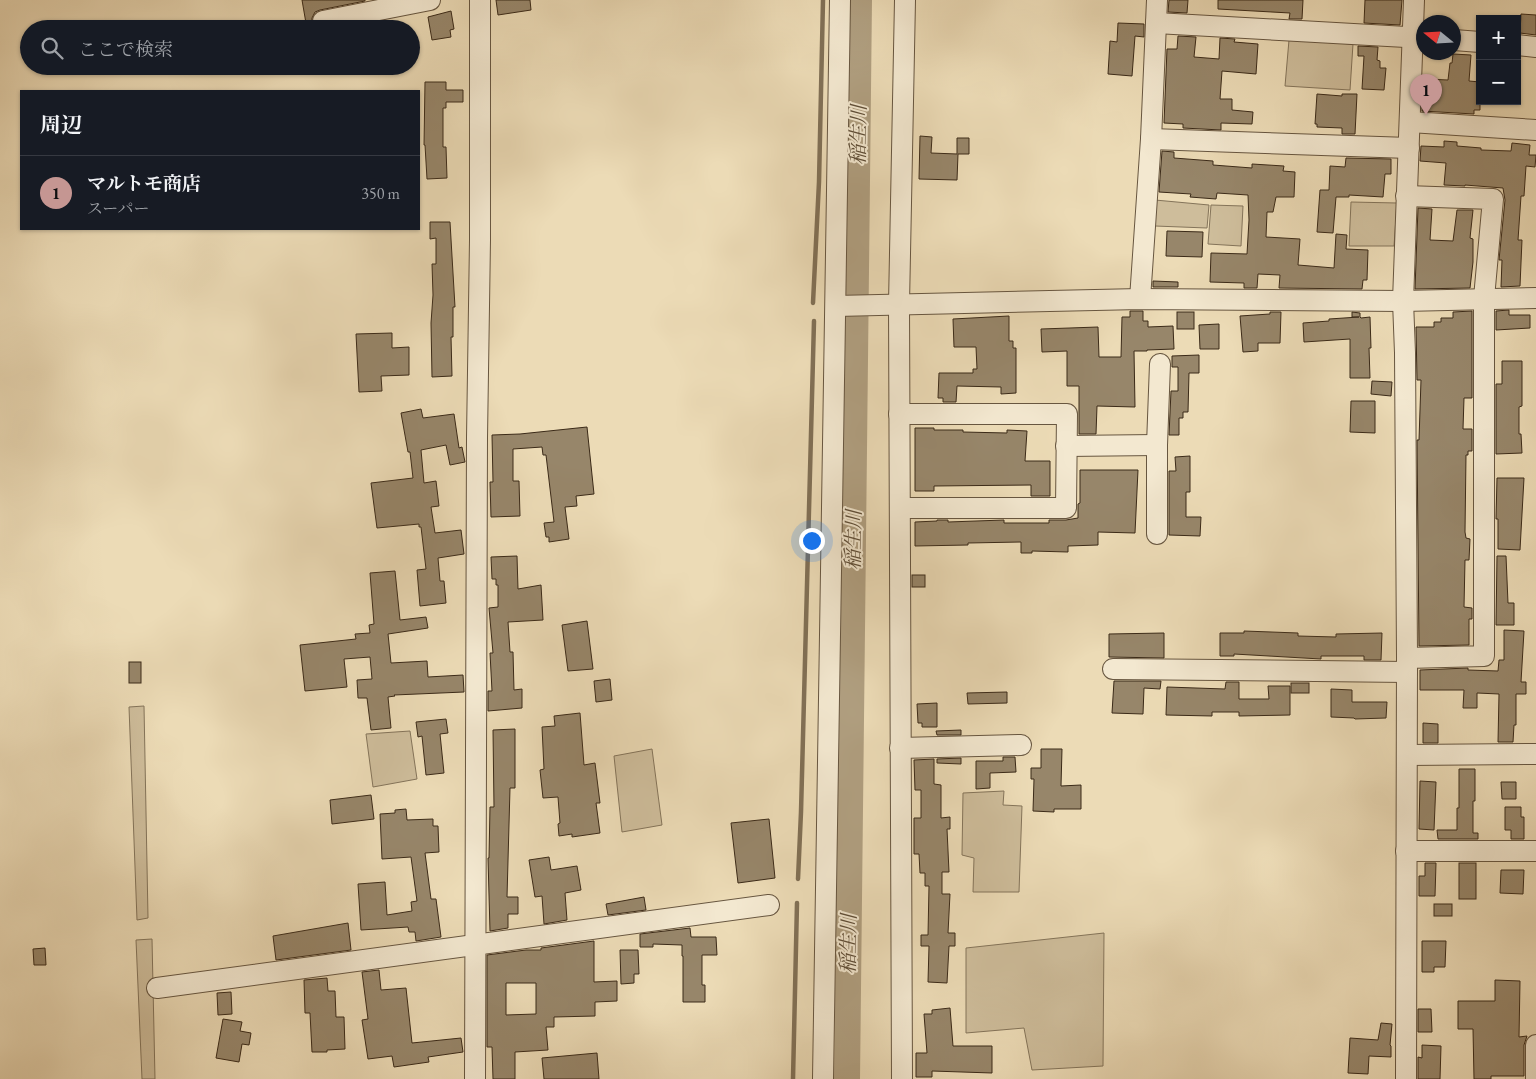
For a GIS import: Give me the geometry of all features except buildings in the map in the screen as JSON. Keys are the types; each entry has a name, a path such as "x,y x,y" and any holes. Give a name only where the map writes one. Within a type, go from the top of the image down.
{"street":[{"path":"328,20 430,0"},
{"path":"475,1079 480,0"},
{"path":"823,1079 840,306 840,0"},
{"path":"902,1079 899,304 905,0"},
{"path":"1140,299 1158,0"},
{"path":"1414,0 1416,19"},
{"path":"1156,23 1416,38"},
{"path":"1461,41 1476,42"},
{"path":"1521,45 1536,46"},
{"path":"1406,1079 1407,665 1403,301 1406,196 1416,59"},
{"path":"1410,122 1536,130"},
{"path":"1151,139 1409,148"},
{"path":"1113,669 1407,665 1484,656 1484,298 1493,199 1406,196"},
{"path":"840,306 1140,299 1403,301 1536,298"},
{"path":"1157,534 1157,445 1160,364"},
{"path":"899,414 1067,414 1066,508 900,508"},
{"path":"1066,446 1157,445"},
{"path":"900,748 1021,745"},
{"path":"1407,755 1536,754"},
{"path":"1406,851 1536,851"},
{"path":"157,988 769,905"},
{"path":"1536,1045 1536,1079"}],"shaded area":[{"path":"1289,40 1353,44 1350,90 1285,86"},
{"path":"1155,200 1209,205 1207,228 1155,226"},
{"path":"1351,202 1397,203 1394,246 1349,246"},
{"path":"1211,205 1243,206 1241,246 1208,244"},
{"path":"144,706 148,918 137,920 129,707"},
{"path":"410,731 417,779 373,787 366,734"},
{"path":"652,749 662,825 622,832 614,756"},
{"path":"1004,791 1003,805 1022,806 1019,892 973,892 974,858 962,855 963,793"},
{"path":"1104,933 1103,1066 1032,1070 1024,1028 966,1033 966,948"},
{"path":"152,939 155,1079 142,1079 136,940"}],"waterway":[{"path":"813,303 819,182 823,0"},
{"name":"稲生川","path":"847,1079 859,0"},
{"path":"798,879 814,321"},
{"path":"793,1079 797,903"}],"place":[{"name":"マルトモ商店","path":"1426,115"}]}
